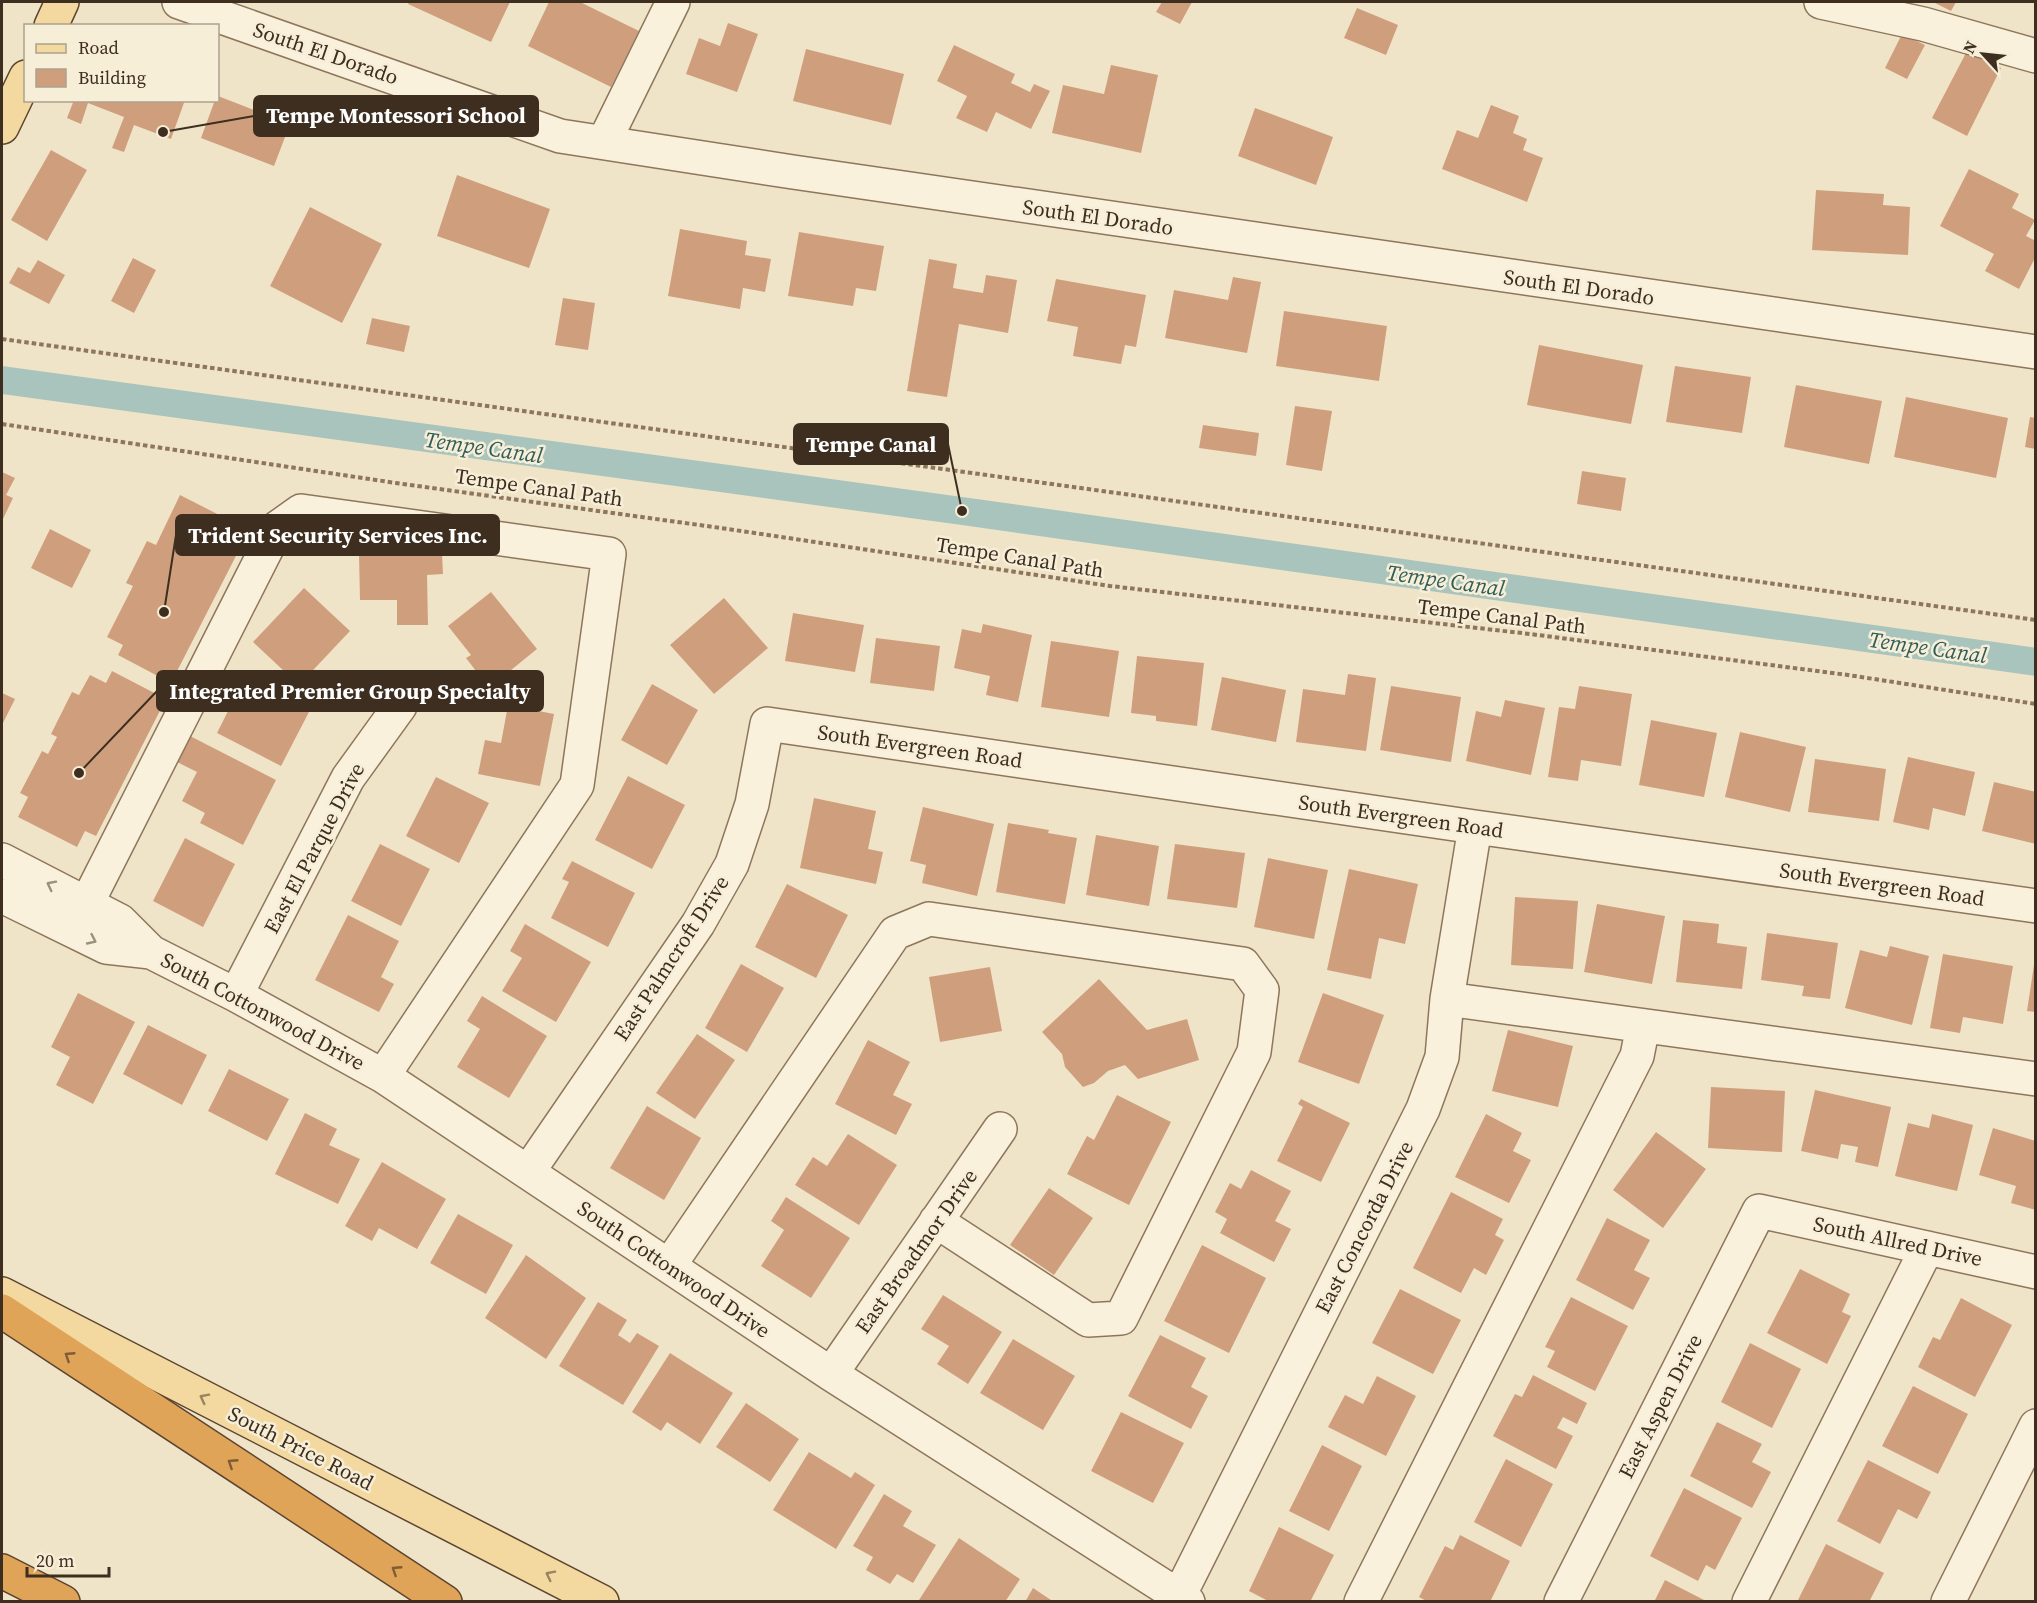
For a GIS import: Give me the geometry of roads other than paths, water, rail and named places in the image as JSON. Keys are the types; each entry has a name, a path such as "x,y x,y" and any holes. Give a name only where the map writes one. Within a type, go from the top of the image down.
{"highway":[{"path":"2,1311 445,1602"},
{"path":"2,1571 63,1602"}],"main road":[{"path":"52,24 62,2"},
{"path":"2,127 24,81"},
{"name":"South Price Road","path":"2,1293 602,1602"}],"street":[{"name":"South El Dorado","path":"179,2 560,136 934,193 2036,352"},
{"path":"604,142 673,2"},
{"path":"1821,2 1923,24 2036,56"},
{"path":"87,903 277,528 301,511 609,554 577,785 383,1076"},
{"name":"East El Parque Drive","path":"236,995 348,778 400,706"},
{"name":"South Evergreen Road","path":"767,724 2036,906"},
{"name":"East Palmcroft Drive","path":"528,1172 698,924 732,864 752,804 767,724"},
{"name":"East Concorda Drive","path":"1181,1600 1423,1109 1442,1057 1447,999 1476,827"},
{"name":"South Cottonwood Drive","path":"2,860 120,921 151,952 236,995 383,1076 831,1374 1181,1600"},
{"name":"South Cottonwood Drive","path":"2,896 106,947 151,952"},
{"path":"669,1266 895,933 929,920 1244,964 1262,990 1254,1052 1122,1318 1088,1320 936,1221"},
{"path":"1447,999 2036,1079"},
{"path":"1361,1602 1637,1056 1643,1026"},
{"name":"East Broadmor Drive","path":"831,1374 1000,1129"},
{"name":"South Allred Drive","path":"1760,1211 2036,1272"},
{"name":"East Aspen Drive","path":"1560,1602 1760,1211"},
{"path":"1749,1602 1927,1248"},
{"path":"1948,1602 2036,1426"}],"waterway":[{"name":"Tempe Canal","path":"2,380 962,511 2036,662"}],"place":[{"name":"Tempe Montessori School","path":"163,132"},
{"name":"Tempe Canal","path":"962,511"},
{"name":"Trident Security Services Inc.","path":"164,612"},
{"name":"Integrated Premier Group Specialty","path":"79,773"}]}
